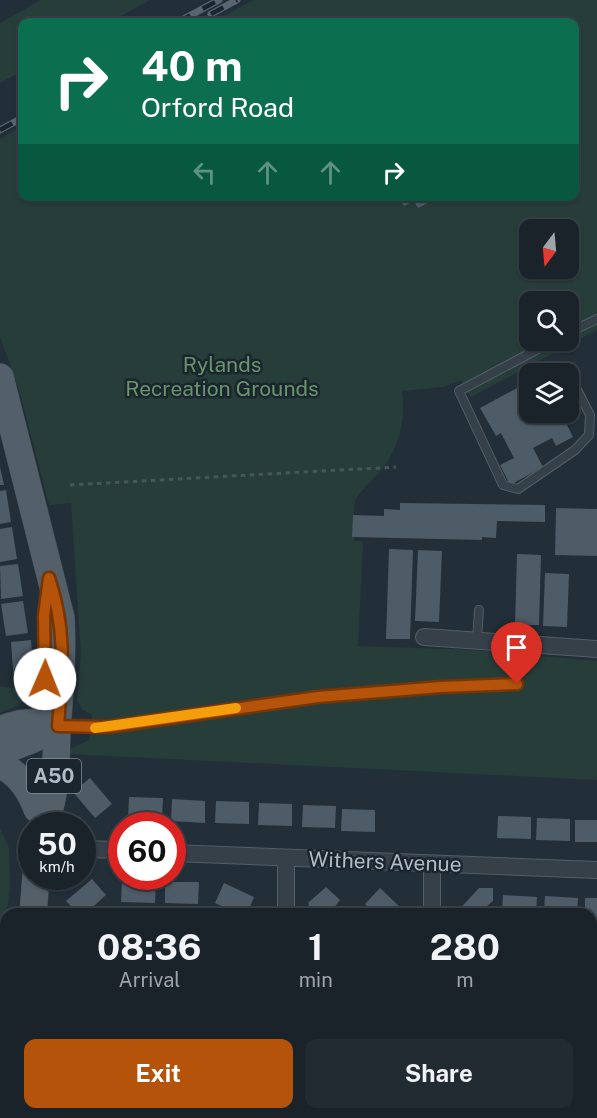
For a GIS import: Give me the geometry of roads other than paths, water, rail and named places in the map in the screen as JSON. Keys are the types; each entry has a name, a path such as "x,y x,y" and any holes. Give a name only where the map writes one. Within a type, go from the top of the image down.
{"main road":[{"name":"A50","path":"0,377 49,578 44,616 51,804 46,812"},
{"path":"0,730 12,725 47,727"},
{"path":"0,752 47,727"},
{"path":"0,765 10,770 24,784 31,794 37,812"},
{"path":"33,908 35,890"}],"street":[{"path":"424,637 597,649"},
{"name":"Withers Avenue","path":"186,854 597,870"},
{"path":"286,858 286,908"},
{"path":"432,864 432,908"}],"lane":[{"path":"579,328 597,319"},
{"path":"534,351 459,391 503,485 518,489 524,486 575,450 589,435 591,415 579,393"},
{"path":"477,641 478,610"},
{"path":"47,727 108,727 318,697 441,687 517,684"}],"railway":[{"path":"185,18 219,0"},
{"path":"211,14 237,0"},
{"path":"0,130 18,120"}],"park label":[{"name":"Rylands Recreation Grounds","path":"222,377"}]}
